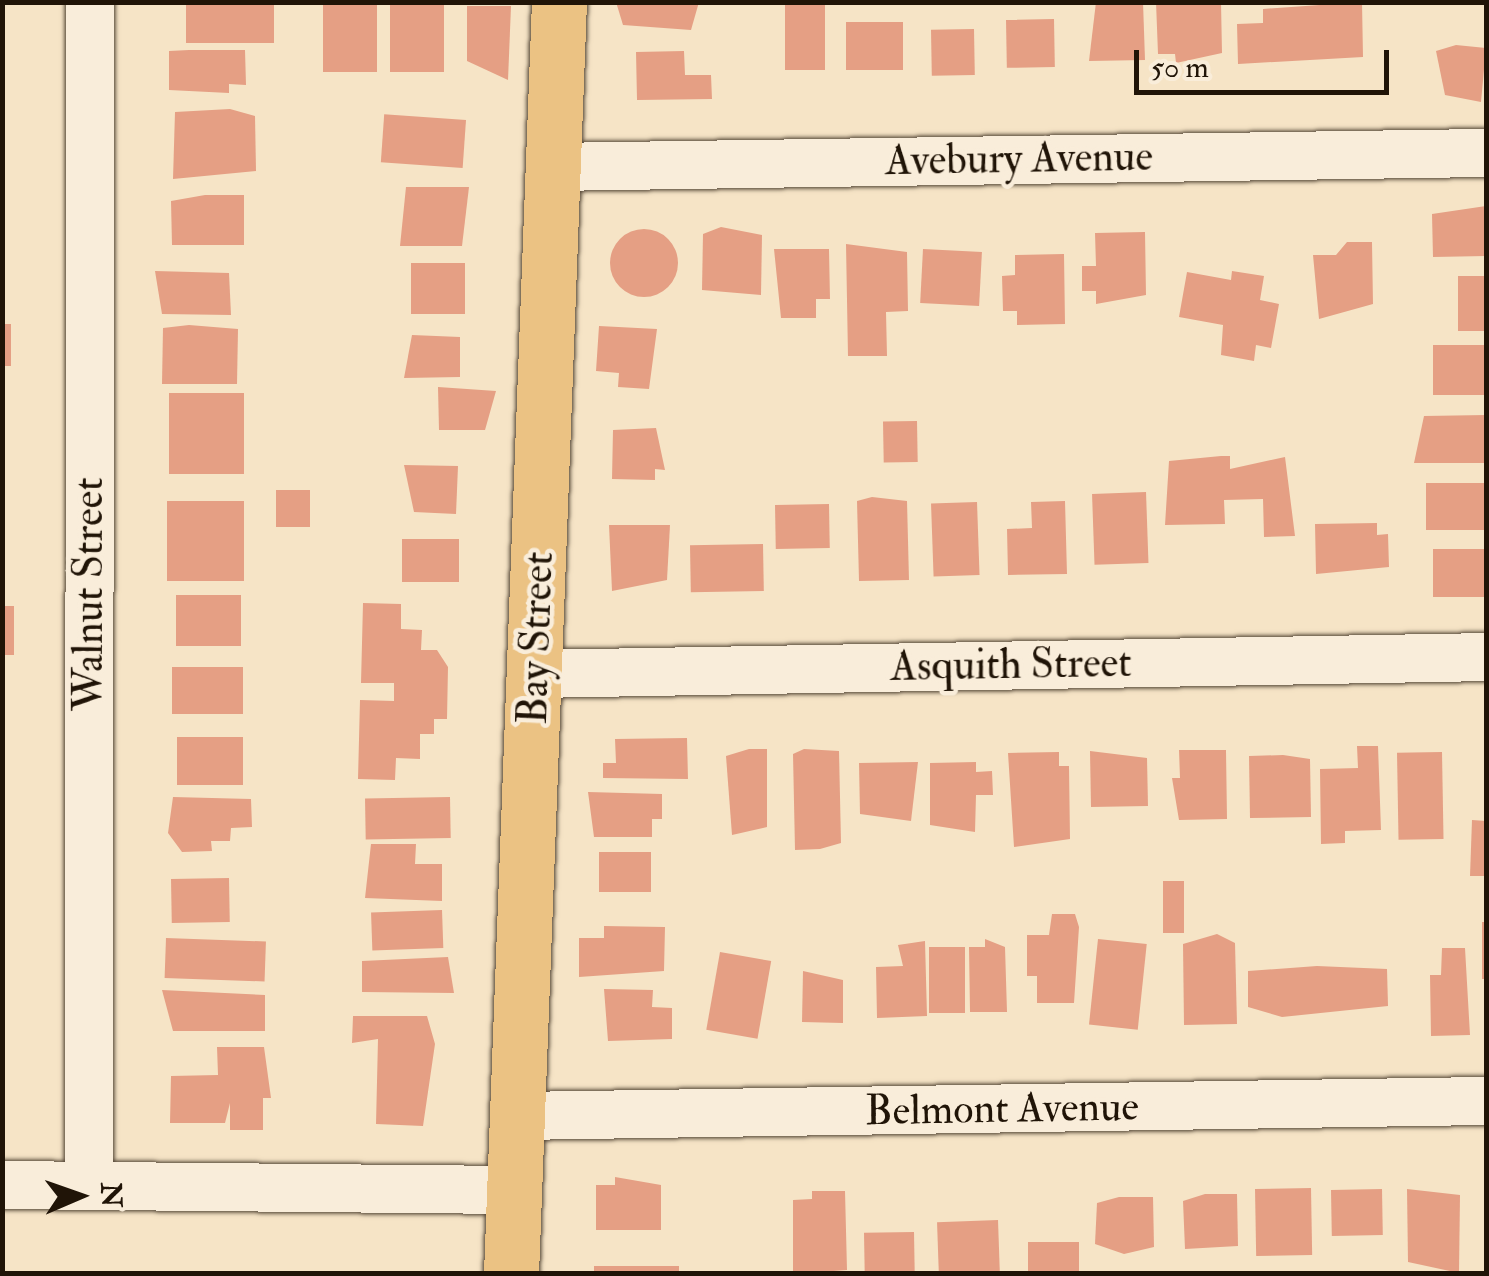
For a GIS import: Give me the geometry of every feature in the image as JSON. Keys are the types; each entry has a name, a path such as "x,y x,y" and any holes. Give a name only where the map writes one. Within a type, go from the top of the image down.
{"main road":[{"name":"Bay Street","path":"511,1274 559,2"}],"street":[{"name":"Walnut Street","path":"88,1186 90,2"},
{"name":"Avebury Avenue","path":"551,166 1486,153"},
{"name":"Asquith Street","path":"535,674 1486,656"},
{"name":"Belmont Avenue","path":"518,1116 1486,1101"},
{"path":"2,1184 515,1190"}],"building":[{"path":"186,2 274,2 274,43 186,43"},
{"path":"390,2 444,2 444,72 390,72"},
{"path":"616,2 699,2 691,30 623,25"},
{"path":"785,2 825,2 825,70 785,70"},
{"path":"1096,2 1143,2 1145,60 1089,61"},
{"path":"1156,2 1221,2 1222,53 1176,63 1175,54 1158,54"},
{"path":"1362,2 1363,57 1238,64 1237,24 1263,23 1263,9"},
{"path":"323,3 377,3 377,72 323,72"},
{"path":"467,6 511,6 508,80 467,61"},
{"path":"1054,19 1055,67 1007,68 1006,20"},
{"path":"846,22 903,22 903,70 846,70"},
{"path":"974,29 975,75 932,76 931,30"},
{"path":"1456,45 1486,48 1481,102 1445,95 1436,51"},
{"path":"245,50 246,85 229,84 229,93 169,90 169,51"},
{"path":"684,51 685,75 711,75 712,99 637,100 636,52"},
{"path":"230,109 255,116 256,171 173,179 175,112"},
{"path":"384,114 466,120 463,168 381,162"},
{"path":"406,187 469,187 462,246 400,246"},
{"path":"205,195 244,195 244,245 172,245 171,201"},
{"path":"1486,206 1486,256 1433,257 1432,214"},
{"path":"721,227 762,235 761,295 702,290 703,234"},
{"path":"644,229 657,231 668,239 676,250 676,276 668,287 657,295 644,297 631,295 620,287 612,276 610,263 612,250 620,239 631,231"},
{"path":"1145,232 1146,295 1096,304 1096,291 1082,291 1082,266 1096,266 1095,233"},
{"path":"1347,242 1372,242 1373,304 1319,319 1313,255 1336,255"},
{"path":"846,244 907,252 908,311 886,312 887,356 848,356"},
{"path":"774,249 829,249 830,299 816,299 816,318 781,318"},
{"path":"923,249 982,252 979,306 920,303"},
{"path":"1064,254 1065,324 1017,325 1017,311 1003,311 1002,276 1015,275 1015,255"},
{"path":"411,263 465,263 465,314 411,314"},
{"path":"155,271 229,273 231,315 162,314"},
{"path":"1232,271 1264,276 1260,300 1279,304 1271,348 1256,345 1254,361 1221,355 1223,325 1179,317 1187,272 1231,280"},
{"path":"1458,276 1486,276 1486,331 1458,331"},
{"path":"2,324 11,324 11,366 2,366"},
{"path":"189,325 238,329 237,384 162,384 163,328"},
{"path":"599,326 657,329 649,389 618,387 619,373 596,371"},
{"path":"412,335 460,337 460,377 404,378"},
{"path":"1433,345 1486,345 1486,395 1433,395"},
{"path":"438,387 496,391 485,430 439,430"},
{"path":"169,393 244,393 244,474 169,474"},
{"path":"1486,415 1486,463 1414,463 1424,416"},
{"path":"917,421 918,462 884,463 883,422"},
{"path":"656,428 665,470 655,469 655,480 612,479 613,430"},
{"path":"1230,456 1230,469 1285,457 1295,536 1264,537 1263,499 1224,500 1225,524 1165,525 1169,461"},
{"path":"404,465 458,466 456,514 414,512"},
{"path":"1426,483 1486,483 1486,530 1426,530"},
{"path":"276,490 310,490 310,527 276,527"},
{"path":"1146,492 1148,563 1095,565 1092,494"},
{"path":"872,497 907,501 909,580 859,581 857,501"},
{"path":"167,501 244,501 244,581 167,581"},
{"path":"1065,501 1067,574 1008,575 1007,529 1032,528 1031,502"},
{"path":"977,502 980,575 934,577 931,504"},
{"path":"829,504 830,548 776,549 775,505"},
{"path":"1377,523 1377,535 1388,534 1389,567 1316,574 1315,524"},
{"path":"609,525 670,525 667,580 612,591"},
{"path":"402,539 459,539 459,582 402,582"},
{"path":"763,544 764,591 691,592 690,545"},
{"path":"1433,549 1486,549 1486,597 1433,597"},
{"path":"176,595 241,595 241,646 176,646"},
{"path":"363,603 401,604 401,629 422,630 421,650 437,650 448,667 447,719 434,719 434,734 420,734 420,759 396,758 395,780 358,779 360,700 394,701 394,683 361,683"},
{"path":"2,606 14,606 14,655 2,655"},
{"path":"172,667 243,667 243,714 172,714"},
{"path":"177,737 243,737 243,785 177,785"},
{"path":"687,738 688,779 603,778 603,763 616,763 615,739"},
{"path":"1357,746 1378,746 1381,830 1345,831 1345,843 1321,844 1320,769 1358,768"},
{"path":"749,749 767,749 767,827 732,835 726,756"},
{"path":"804,749 839,751 841,843 795,850 793,754"},
{"path":"1179,750 1226,750 1227,819 1179,820 1172,778 1180,778"},
{"path":"1090,751 1147,758 1148,806 1091,807"},
{"path":"1059,752 1059,766 1069,766 1070,839 1014,847 1008,753"},
{"path":"1442,752 1444,839 1399,840 1397,753"},
{"path":"1249,756 1310,759 1311,817 1250,818"},
{"path":"918,762 911,821 860,814 859,763"},
{"path":"976,762 976,772 992,771 993,795 976,795 975,832 930,825 930,763"},
{"path":"588,792 662,794 662,819 652,819 652,837 594,837"},
{"path":"173,797 251,799 252,827 231,828 230,841 211,841 212,851 182,852 168,833"},
{"path":"450,797 451,838 366,839 365,798"},
{"path":"1472,820 1486,821 1486,876 1470,876"},
{"path":"371,844 416,844 415,864 442,864 442,901 365,898"},
{"path":"599,852 651,852 651,892 599,892"},
{"path":"229,878 230,922 172,923 171,879"},
{"path":"1163,881 1184,881 1184,933 1163,933"},
{"path":"442,910 443,948 372,950 371,912"},
{"path":"1052,914 1075,914 1079,927 1074,1003 1037,1003 1037,976 1027,976 1027,935 1049,935"},
{"path":"1482,922 1486,922 1486,979 1482,979"},
{"path":"604,926 665,927 664,971 579,977 579,938 604,938"},
{"path":"1217,934 1235,943 1237,1024 1184,1025 1183,944"},
{"path":"166,938 266,941 265,981 165,978"},
{"path":"985,939 1005,947 1007,1012 970,1012 969,947 985,947"},
{"path":"1098,939 1147,944 1138,1030 1089,1025"},
{"path":"925,941 927,1016 877,1018 876,967 903,966 898,945"},
{"path":"929,947 965,947 965,1013 929,1013"},
{"path":"1442,948 1465,948 1470,1035 1431,1036 1430,975 1441,975"},
{"path":"720,952 771,961 757,1039 706,1030"},
{"path":"448,957 454,993 362,992 362,961"},
{"path":"1317,966 1387,969 1388,1006 1282,1017 1248,1007 1248,971"},
{"path":"803,971 843,980 843,1023 802,1022"},
{"path":"604,989 653,990 652,1007 672,1008 672,1039 608,1041"},
{"path":"162,990 265,995 265,1031 173,1031"},
{"path":"353,1016 427,1016 435,1044 423,1126 376,1124 378,1039 352,1043"},
{"path":"217,1047 264,1047 271,1098 263,1098 263,1130 230,1130 230,1103 225,1123 170,1123 171,1076 218,1075"},
{"path":"615,1177 661,1185 661,1230 596,1230 596,1185 615,1185"},
{"path":"1311,1188 1312,1255 1256,1256 1255,1189"},
{"path":"1382,1189 1383,1235 1332,1236 1331,1190"},
{"path":"1407,1189 1460,1195 1459,1273 1408,1262"},
{"path":"812,1191 845,1191 847,1270 793,1274 793,1200 812,1199"},
{"path":"1205,1194 1237,1194 1238,1246 1185,1249 1183,1201"},
{"path":"1119,1197 1153,1197 1154,1247 1124,1254 1095,1244 1097,1203"},
{"path":"998,1220 1000,1271 939,1273 937,1222"},
{"path":"914,1232 915,1274 865,1274 864,1233"},
{"path":"1028,1242 1079,1242 1079,1274 1028,1274"},
{"path":"594,1266 679,1266 679,1274 594,1274"}]}
